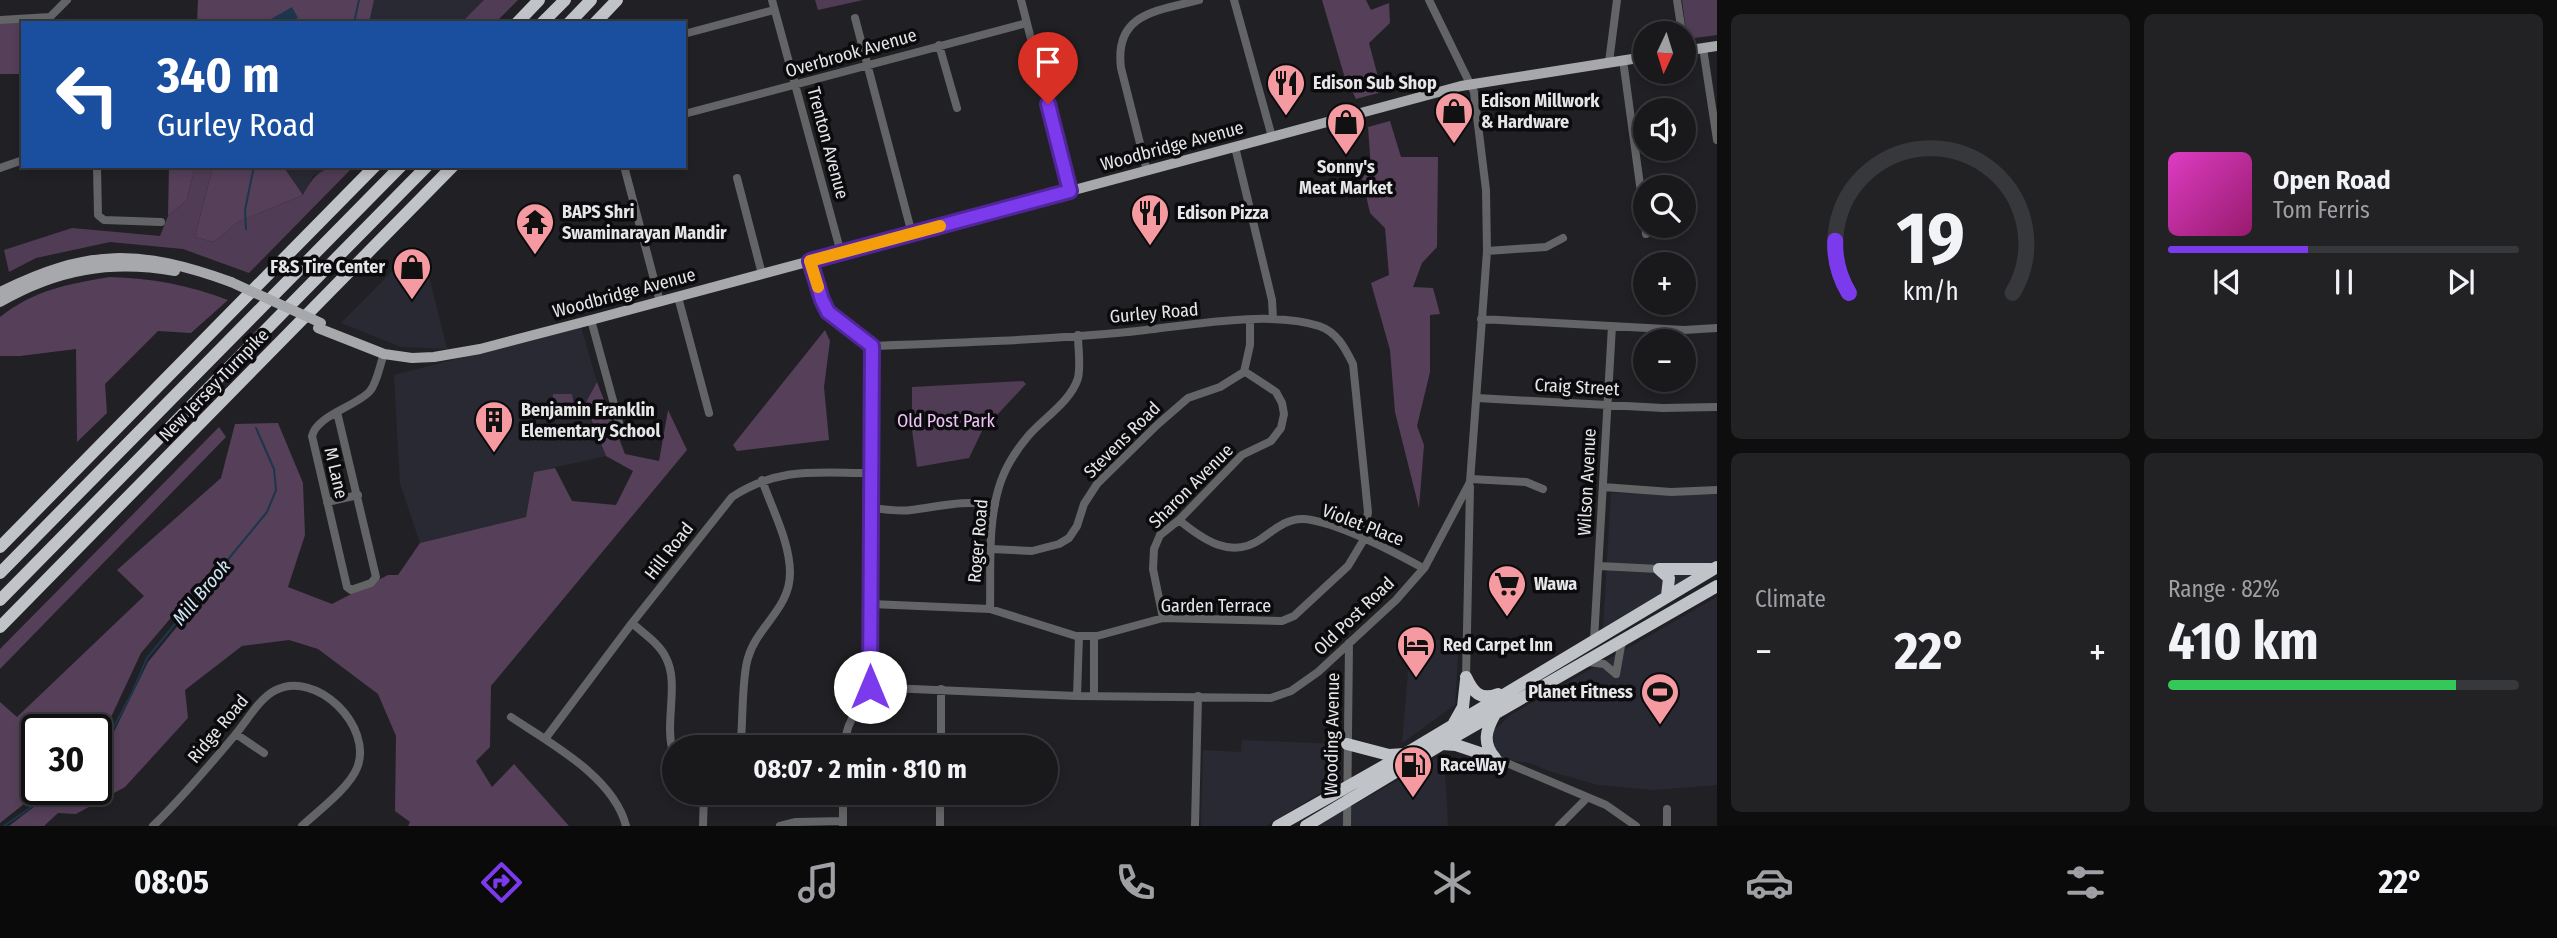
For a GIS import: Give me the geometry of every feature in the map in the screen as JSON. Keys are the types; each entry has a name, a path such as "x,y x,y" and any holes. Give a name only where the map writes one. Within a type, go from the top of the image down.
{"highway":[{"path":"518,21 539,0"},
{"path":"544,21 565,0"},
{"path":"571,21 591,0"},
{"path":"597,21 617,0"},
{"path":"0,547 373,168"},
{"name":"New Jersey Turnpike","path":"0,573 399,168"},
{"name":"New Jersey Turnpike","path":"0,600 425,168"},
{"name":"New Jersey Turnpike","path":"0,627 451,168"},
{"path":"1658,569 1709,570 1717,567"},
{"path":"1278,826 1405,754 1717,567"},
{"path":"1658,569 1669,578 1667,596"},
{"path":"1306,826 1441,744 1717,586"},
{"path":"1466,677 1472,691 1488,698 1523,683"},
{"path":"1452,725 1463,707 1466,677"},
{"path":"1495,758 1489,750 1486,738 1496,714"},
{"path":"1348,744 1390,755 1405,754"},
{"path":"1441,744 1456,745 1495,758"}],"main road":[{"path":"1696,49 1717,46"},
{"name":"Woodbridge Avenue","path":"0,292 54,269 89,260 151,258 190,267 384,354 412,358 460,353 660,302 1471,84 1633,59"},
{"name":"Woodbridge Avenue","path":"0,302 24,288 96,267 139,265 231,285"}],"street":[{"path":"0,20 50,17 67,0"},
{"name":"Trenton Avenue","path":"772,0 841,253"},
{"path":"1021,0 1070,191"},
{"path":"1147,170 1121,68 1119,52 1122,36 1147,14 1199,0"},
{"path":"1234,0 1272,137"},
{"name":"Old Post Road","path":"871,696 889,688 1077,696 1271,698 1291,691 1318,672 1396,600 1423,568 1470,480 1487,251 1486,190 1476,101 1471,84 1429,0"},
{"path":"1609,62 1617,0"},
{"path":"1677,0 1680,21"},
{"path":"686,32 774,10"},
{"path":"855,18 912,234"},
{"name":"Overbrook Avenue","path":"686,113 1027,23"},
{"path":"939,45 957,108"},
{"path":"1703,48 1717,140"},
{"path":"1623,61 1639,175"},
{"path":"1235,147 1272,300 1273,319"},
{"path":"0,168 21,161"},
{"path":"97,168 98,215 104,220 161,222"},
{"path":"625,168 660,302"},
{"path":"737,178 762,274"},
{"path":"1487,251 1546,247 1563,238"},
{"path":"810,261 828,312 872,346 871,696 852,716 846,735"},
{"path":"678,297 709,412"},
{"name":"Gurley Road","path":"872,346 1078,335 1273,319 1307,322 1323,327 1334,334 1353,364 1368,512 1364,540"},
{"path":"1481,319 1684,330 1717,328"},
{"path":"591,320 620,426"},
{"path":"1244,371 1250,345 1250,320"},
{"name":"Wilson Avenue","path":"1594,640 1612,326"},
{"name":"Roger Road","path":"989,609 995,505 1002,480 1014,454 1069,395 1077,381 1080,367 1078,335"},
{"name":"M Lane","path":"358,495 376,577 371,583 349,589 312,436 315,427 371,391 384,354"},
{"name":"Sharon Avenue","path":"1163,618 1153,569 1154,550 1160,535 1179,520 1242,455 1271,441 1281,428 1284,414 1276,392 1244,371"},
{"name":"Stevens Road","path":"991,549 1031,551 1059,544 1069,538 1077,526 1084,503 1097,484 1157,425 1188,398 1220,387 1244,371"},
{"name":"Craig Street","path":"1476,398 1663,408 1717,407"},
{"path":"327,502 358,495 337,412"},
{"name":"Hill Road","path":"545,739 732,497 762,480 797,473 871,473"},
{"path":"739,735 747,659 756,641 781,606 788,590 790,572 788,554 762,480"},
{"path":"1466,677 1470,480 1526,482 1543,489"},
{"path":"1602,487 1671,492 1717,490"},
{"path":"871,508 908,511 955,502 995,505"},
{"name":"Violet Place","path":"1179,520 1202,538 1220,547 1252,544 1277,526 1303,519 1325,524 1392,551 1423,568"},
{"name":"Garden Terrace","path":"871,604 989,609 1079,636 1094,636 1163,618 1270,622 1288,620 1349,566 1364,540"},
{"path":"1599,566 1658,569"},
{"path":"632,623 662,650 668,660 670,735"},
{"path":"1077,696 1079,636"},
{"path":"1094,636 1094,696"},
{"path":"1585,662 1600,662 1616,674 1621,646 1625,640"},
{"name":"Wooding Avenue","path":"1347,826 1349,643"},
{"name":"Ridge Road","path":"153,826 264,699 283,688 312,688 322,693 345,715 354,727 360,747 357,770 350,780 302,826"},
{"path":"941,689 941,735"},
{"path":"1195,826 1198,696"},
{"path":"511,717 590,772 610,794 626,826"},
{"path":"236,734 264,753"},
{"path":"1495,758 1606,806 1636,826"},
{"path":"1559,826 1587,798"},
{"path":"703,826 704,805"},
{"path":"779,826 796,822 843,823 843,805"},
{"path":"940,805 940,826"},
{"path":"1667,809 1667,826"}],"shaded area":[{"path":"198,0 374,0 369,21 197,21"},
{"path":"374,0 484,0 463,21 369,21"},
{"path":"1322,0 1366,0 1371,10 1389,3 1390,23 1369,43 1382,92 1356,99 1344,75"},
{"path":"50,17 50,21 21,21 21,74 0,74 0,19"},
{"path":"1390,121 1401,157 1438,157 1437,247 1422,263 1413,287 1433,288 1440,314 1430,315 1430,372 1417,426 1424,445 1419,508 1395,412 1390,350 1371,283 1389,275 1385,228 1370,213 1362,178 1371,168 1368,127"},
{"path":"169,168 195,168 187,200 168,216"},
{"path":"212,168 284,168 303,195 238,222 214,242 195,237"},
{"path":"284,168 329,168 313,176 303,195"},
{"path":"422,248 447,349 401,347 341,323 409,254"},
{"path":"110,277 170,283 228,300 191,333 158,331 105,384 107,413 77,442 76,349 0,356 0,317 39,294"},
{"path":"581,327 597,382 585,404 606,456 534,472 526,517 420,543 400,483 394,375"},
{"path":"825,330 830,341 824,387 829,440 737,451 733,445"},
{"path":"597,382 625,454 659,461 668,410 687,450 491,686 490,747 476,761 492,787 514,764 569,826 408,826 410,822 395,811 396,736 378,694 318,649 289,640 242,646 185,690 188,718 125,787 112,794 112,736 148,662 230,562 214,567 141,653 112,715 21,714 23,805 0,823 0,702 17,717 144,596 117,570 221,478 235,424 278,423 303,483 305,535 288,587 332,604 388,575 398,575 420,543 526,517 534,472 555,468 572,501 616,505 633,471 606,456 585,404"},
{"path":"219,427 226,437 0,669 0,649"},
{"path":"1611,493 1717,495 1717,560 1603,628"},
{"path":"1717,597 1717,785 1654,790 1598,785 1530,763 1514,761 1496,753 1492,744 1494,730 1512,714"},
{"path":"1411,638 1459,641 1455,705 1402,743"},
{"path":"1242,740 1338,744 1342,780 1266,826 1201,826 1203,750 1241,752"},
{"path":"1444,754 1448,826 1317,826"},
{"path":"36,805 92,805 76,814 58,813 44,826 9,826"}],"green space":[{"path":"484,0 518,0 497,21 463,21"},
{"path":"815,0 863,0 818,10"},
{"path":"1682,0 1717,0 1717,35 1696,38 1696,21 1685,21"},
{"path":"195,168 212,168 195,237 214,242 238,222 303,195 312,180 322,171 352,168 249,273 183,249 110,242 36,258 9,272 4,250 72,228 160,236 168,216 187,200"},
{"name":"Old Post Park","path":"1023,381 1026,384 982,431 969,458 917,467 912,430 912,387"},
{"path":"553,394 572,394 576,415 552,412"}],"water":[{"path":"292,7 298,18 293,21 271,19"}],"waterway":[{"name":"Mill Brook","path":"354,21 359,0"},
{"name":"Mill Brook","path":"246,229 245,210 254,168"},
{"name":"Mill Brook","path":"112,730 147,658 267,512 276,490 274,469 256,428"},
{"name":"Mill Brook","path":"4,826 34,805"}],"slow traffic":[{"path":"818,287 810,261 940,226"}],"place":[{"name":"Edison Sub Shop","path":"1286,117"},
{"name":"Edison Millwork & Hardware","path":"1454,145"},
{"name":"Sonny's Meat Market","path":"1346,156"},
{"name":"Edison Pizza","path":"1150,247"},
{"name":"BAPS Shri Swaminarayan Mandir","path":"535,256"},
{"name":"F&S Tire Center","path":"412,301"},
{"name":"Benjamin Franklin Elementary School","path":"494,454"},
{"name":"Wawa","path":"1507,618"},
{"name":"Red Carpet Inn","path":"1416,679"},
{"name":"Planet Fitness","path":"1660,726"},
{"name":"RaceWay","path":"1413,799"}],"route":[{"path":"870,687 872,346 828,312 810,261 1070,191 1048,104"}]}
